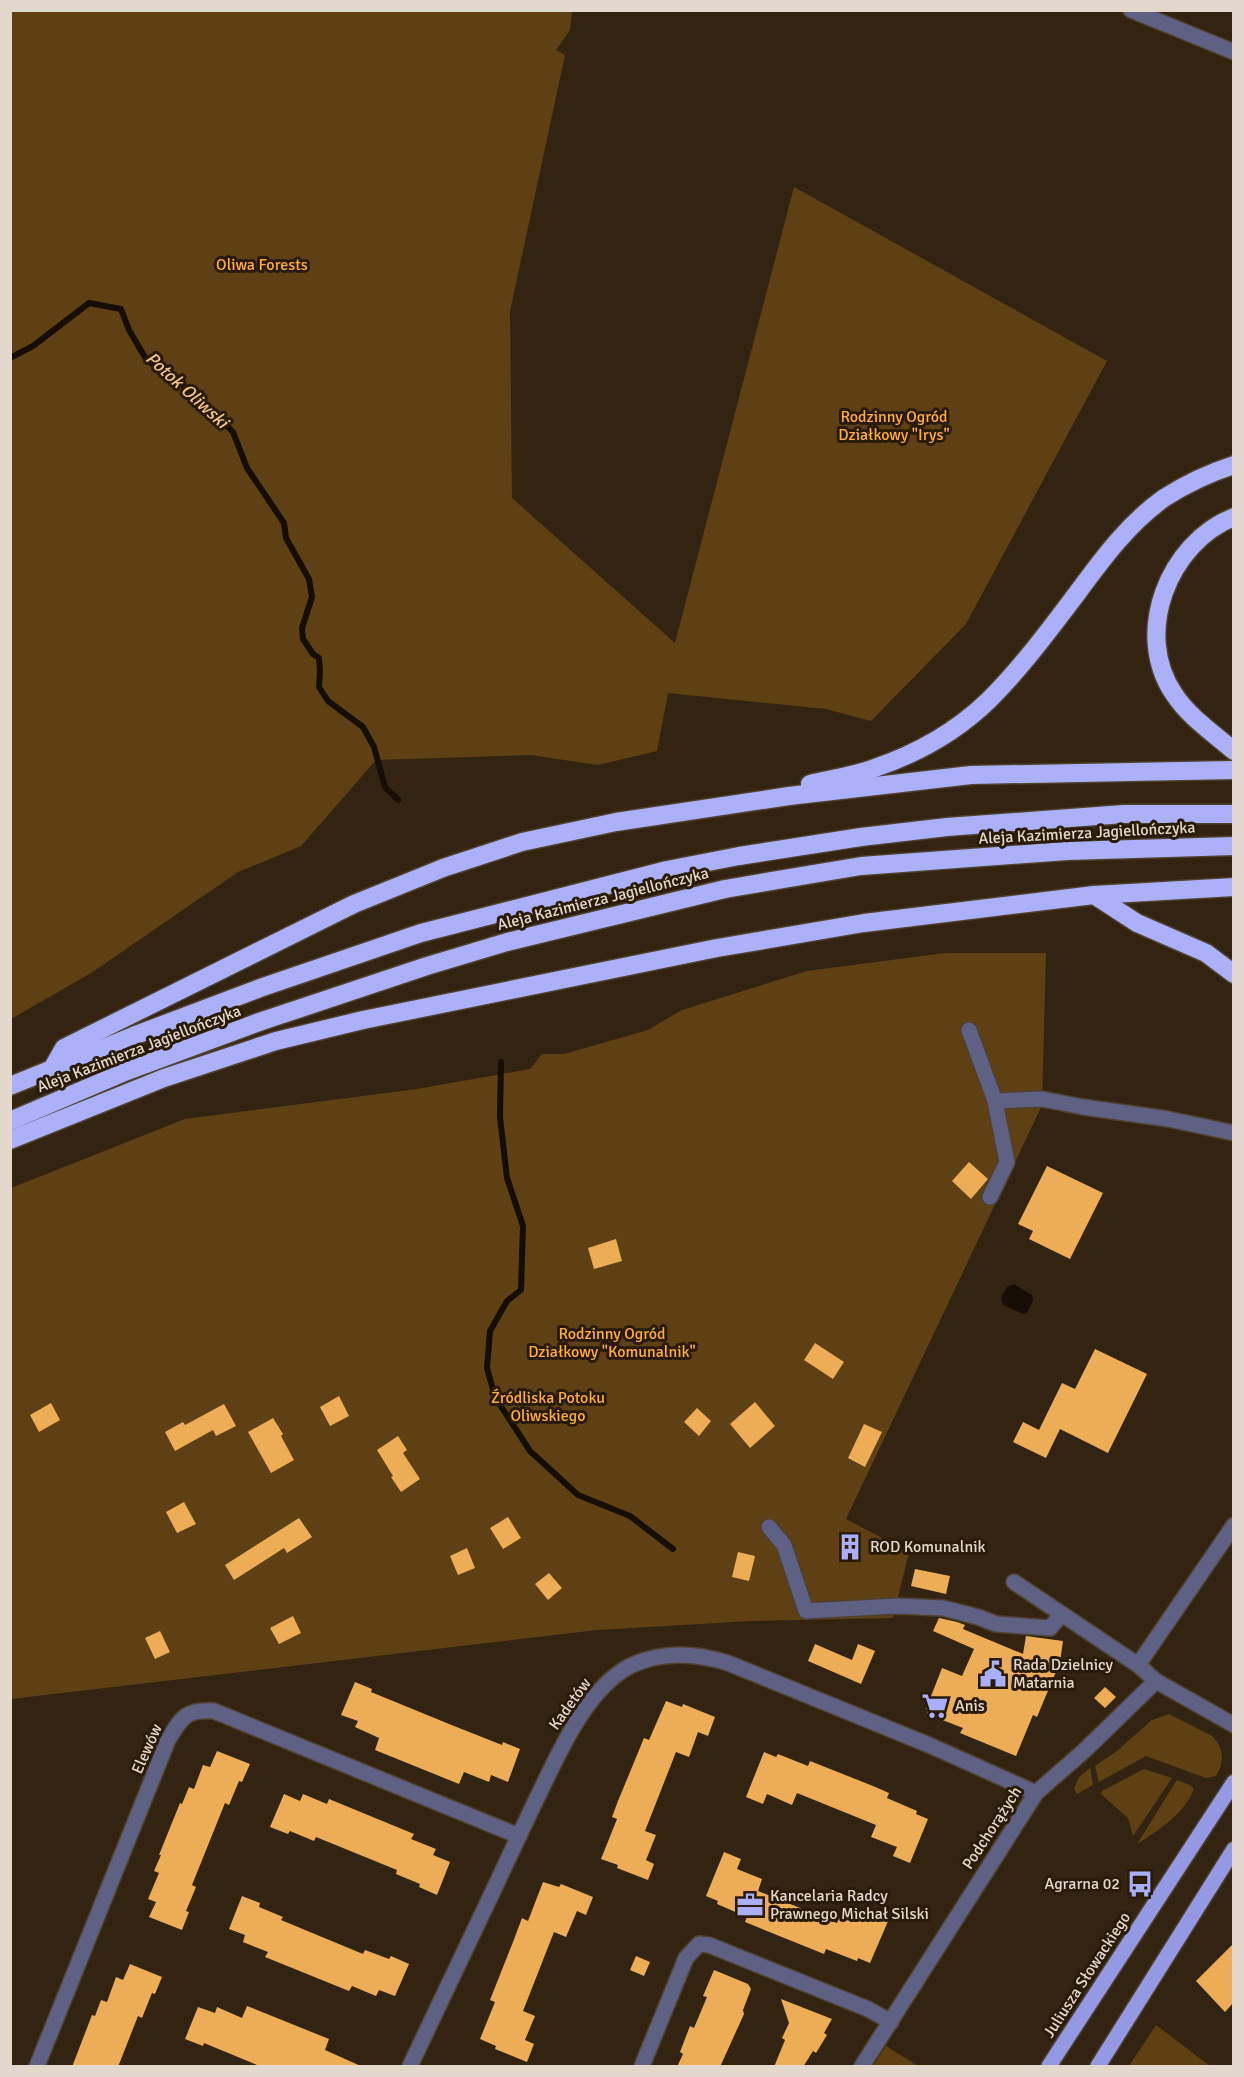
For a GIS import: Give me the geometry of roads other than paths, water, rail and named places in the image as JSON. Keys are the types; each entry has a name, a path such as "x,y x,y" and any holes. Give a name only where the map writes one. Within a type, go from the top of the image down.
{"highway":[{"path":"789,796 798,787 870,770 909,755 961,723 987,701 1029,657 1108,552 1134,523 1186,484 1233,465"},
{"path":"1233,518 1204,535 1184,554 1171,574 1159,606 1156,631 1158,654 1163,673 1173,693 1189,713 1233,751"},
{"path":"52,1069 64,1048 354,904 442,868 522,842 592,827 789,796 970,776 1233,770"},
{"name":"Aleja Kazimierza Jagiellończyka","path":"10,1086 260,988 421,933 666,870 861,837 947,827 1124,814 1233,814"},
{"name":"Aleja Kazimierza Jagiellończyka","path":"10,1121 158,1060 262,1021 427,966 507,942 725,889 861,867 1067,851 1233,846"},
{"path":"10,1140 164,1078 276,1041 363,1020 740,944 864,923 1094,895 1233,886"},
{"path":"1094,895 1137,923 1206,953 1233,975"}],"main road":[{"name":"Juliusza Słowackiego","path":"1049,2067 1233,1782"},
{"path":"1098,2067 1233,1849"}],"street":[{"path":"1131,10 1233,52"},
{"path":"969,1030 995,1101 1007,1162 990,1197"},
{"path":"995,1101 1042,1099 1168,1119 1233,1133"},
{"path":"1138,1665 1233,1525"},
{"path":"769,1527 784,1545 806,1611 896,1606 943,1608 996,1624 1050,1628 1062,1614"},
{"path":"1014,1582 1138,1665 1156,1681 1233,1725"},
{"name":"Kadetów","path":"410,2067 566,1739 593,1698 629,1667 664,1656 707,1656 934,1747 1036,1793"},
{"name":"Podchorążych","path":"862,2067 1036,1793 1085,1750 1156,1681"},
{"name":"Elewów","path":"37,2067 168,1740 179,1722 191,1712 214,1711 519,1836"},
{"path":"642,2067 686,1958 699,1944 709,1945 858,2005 891,2022"}],"waterway":[{"name":"Potok Oliwski","path":"10,358 33,346 89,303 121,309 129,330 146,359 167,376 192,391 233,432 247,468 284,523 286,538 309,579 312,597 302,628 303,639 313,654 319,658 319,687 328,701 363,727 374,747 385,787 398,800"},
{"name":"Potok Oliwski","path":"501,1062 500,1117 507,1178 523,1226 521,1290 507,1301 490,1331 487,1368 495,1397 530,1451 578,1495 630,1516 673,1549"}],"place":[{"name":"ROD Komunalnik","path":"850,1547"},
{"name":"Rada Dzielnicy Matarnia","path":"993,1674"},
{"name":"Anis","path":"935,1706"},
{"name":"Agrarna 02","path":"1140,1884"},
{"name":"Kancelaria Radcy Prawnego Michał Silski","path":"750,1905"}],"park label":[{"name":"Oliwa Forests","path":"262,265"},
{"name":"Rodzinny Ogród Działkowy \"Irys\"","path":"894,426"},
{"name":"Rodzinny Ogród Działkowy \"Komunalnik\"","path":"612,1343"},
{"name":"Źródliska Potoku Oliwskiego","path":"548,1407"}]}
